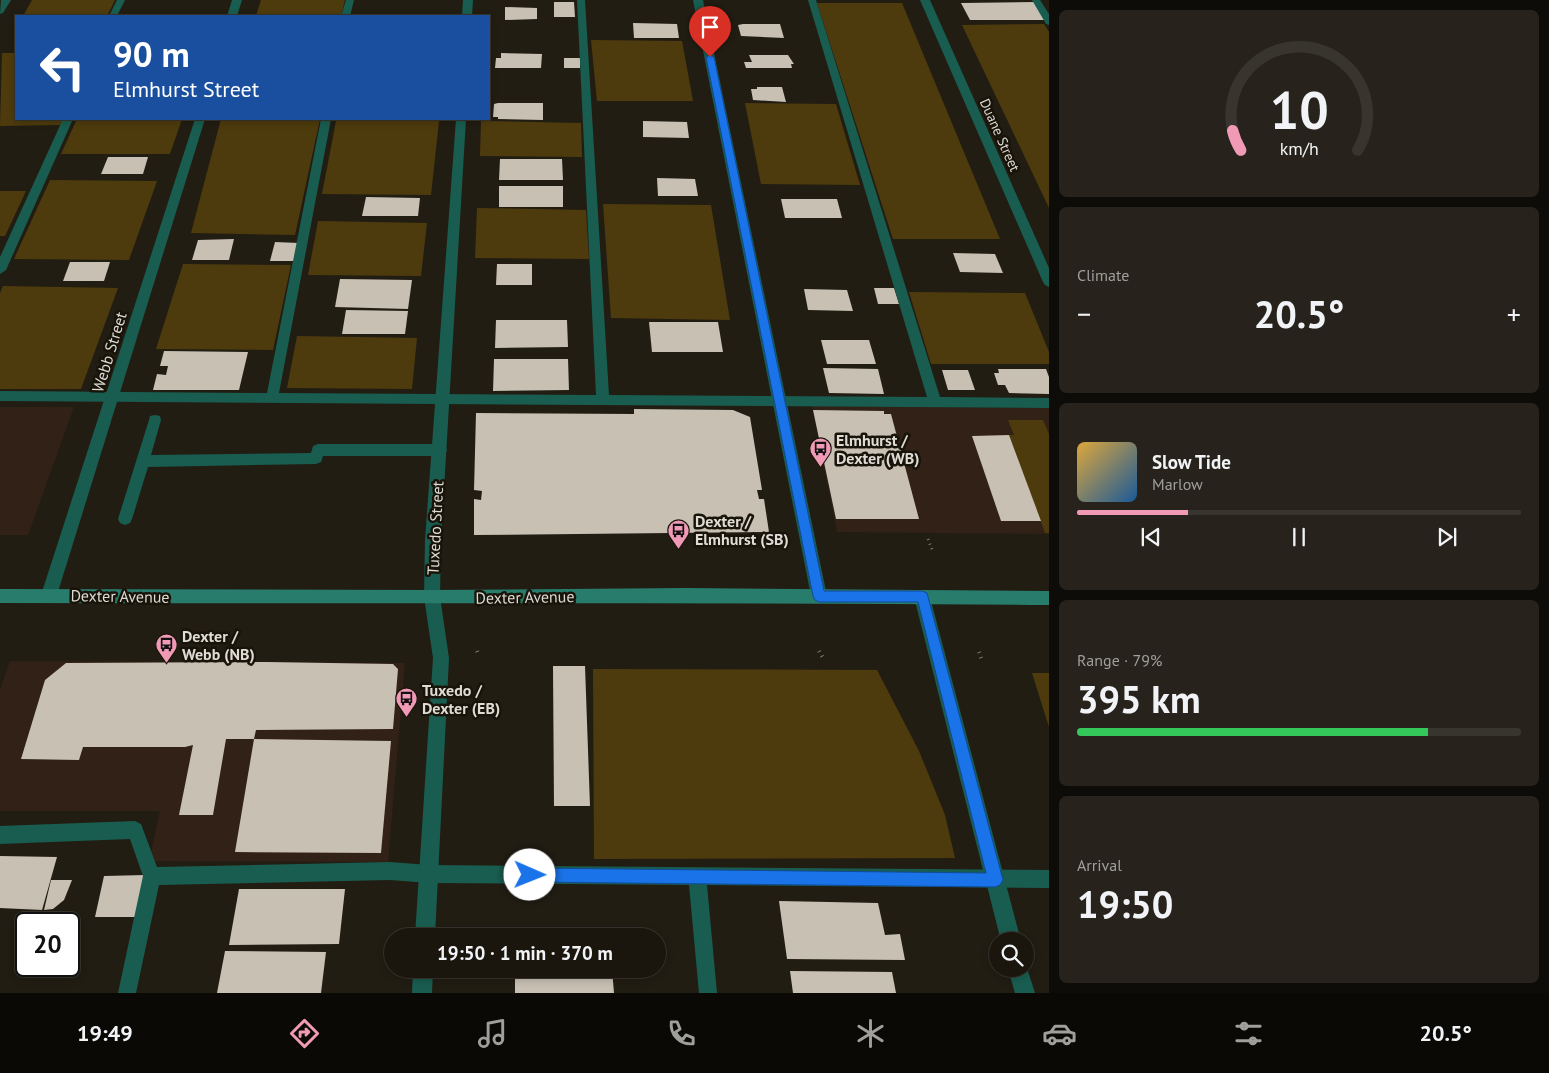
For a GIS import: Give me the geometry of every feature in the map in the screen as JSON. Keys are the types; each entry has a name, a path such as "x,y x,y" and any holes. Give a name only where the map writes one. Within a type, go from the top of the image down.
{"street":[{"path":"0,11 6,0"},
{"path":"232,15 237,0"},
{"path":"467,15 468,0"},
{"path":"698,0 819,596"},
{"name":"Duane Street","path":"924,0 1049,282"},
{"name":"Webb Street","path":"50,596 200,120"},
{"name":"Tuxedo Street","path":"426,928 441,658 432,598 433,540 461,120"},
{"name":"Dexter Avenue","path":"0,596 432,598 819,596 1049,598"},
{"path":"922,597 1009,932"},
{"path":"1020,977 1025,993"},
{"path":"422,993 423,978"}],"lane":[{"path":"114,15 121,0"},
{"path":"346,15 350,0"},
{"path":"581,0 603,400"},
{"path":"812,0 935,402"},
{"path":"1036,0 1049,22"},
{"path":"0,270 68,120"},
{"path":"272,398 326,120"},
{"path":"0,396 1049,403"},
{"path":"125,519 155,420"},
{"path":"142,461 316,458 318,450 440,450"},
{"path":"0,835 135,830 152,876 127,993"},
{"path":"152,876 390,871 429,874 1049,879"},
{"path":"697,877 708,993"}],"path":[{"path":"928,539 934,552"},
{"path":"770,541 773,548"},
{"path":"477,651 479,656"},
{"path":"819,651 824,660"},
{"path":"979,652 982,661"}],"shaded area":[{"path":"32,0 115,0 108,15 24,15"},
{"path":"261,0 345,0 341,15 256,15"},
{"path":"817,3 902,3 1000,239 893,239"},
{"path":"1044,24 1049,32 1049,208 962,25"},
{"path":"591,40 682,41 693,101 597,101"},
{"path":"2,53 15,53 15,120 64,120 61,125 0,126"},
{"path":"745,103 836,104 860,185 761,184"},
{"path":"77,120 182,120 170,154 61,154"},
{"path":"221,120 320,120 295,235 191,233"},
{"path":"336,121 439,121 431,195 322,194"},
{"path":"481,121 581,123 582,157 480,156"},
{"path":"50,180 157,181 129,260 14,259"},
{"path":"0,191 26,191 5,236 0,236"},
{"path":"603,204 711,205 730,320 611,318"},
{"path":"477,208 586,210 589,259 475,258"},
{"path":"318,221 427,223 421,276 308,275"},
{"path":"183,264 291,265 273,350 156,349"},
{"path":"3,286 118,288 81,389 0,389 0,293"},
{"path":"909,292 1025,293 1049,352 1049,364 931,364"},
{"path":"297,336 417,338 412,389 287,388"},
{"path":"812,406 1049,408 1049,534 837,532"},
{"path":"0,407 74,407 28,535 0,535"},
{"path":"1008,420 1043,420 1049,434 1049,533 1045,533 1009,435 1014,435"},
{"path":"10,661 405,663 388,862 149,861 160,811 0,811 0,689"},
{"path":"593,669 877,670 919,751 945,815 955,858 594,859"},
{"path":"1032,673 1049,673 1049,727"}],"building":[{"path":"554,2 574,2 575,17 554,17"},
{"path":"1036,2 1045,20 970,20 961,3"},
{"path":"505,7 537,8 537,19 505,20"},
{"path":"633,23 677,24 679,38 634,38"},
{"path":"780,24 784,38 741,36 738,25"},
{"path":"501,53 542,54 541,68 495,68 496,58 501,58"},
{"path":"749,55 788,55 794,64 791,64 792,68 746,68 744,62 752,62"},
{"path":"564,58 580,58 580,68 564,68"},
{"path":"757,87 782,87 786,102 753,100 751,89 757,89"},
{"path":"543,103 543,120 498,119 498,117 493,117 494,104"},
{"path":"643,121 687,122 689,138 643,137"},
{"path":"108,157 148,157 143,174 101,174"},
{"path":"500,159 562,159 563,180 499,180"},
{"path":"657,178 695,179 698,196 658,196"},
{"path":"499,186 563,186 563,207 499,207"},
{"path":"366,197 420,198 418,216 362,216"},
{"path":"781,199 837,199 842,218 785,218"},
{"path":"234,239 229,260 192,260 198,240"},
{"path":"275,242 299,243 295,261 270,261"},
{"path":"953,253 995,254 1003,273 960,272"},
{"path":"70,262 110,262 104,281 63,281"},
{"path":"497,264 532,264 532,285 496,285"},
{"path":"340,279 412,280 408,309 335,307"},
{"path":"874,288 894,288 899,304 878,304"},
{"path":"804,289 847,290 853,311 808,310"},
{"path":"346,310 408,311 405,334 342,334"},
{"path":"496,320 567,320 568,347 495,348"},
{"path":"649,322 718,322 723,352 652,352"},
{"path":"821,340 869,340 876,364 827,364"},
{"path":"164,351 248,352 239,390 153,390 157,374 166,375 168,366 160,366"},
{"path":"494,359 568,359 569,390 493,391"},
{"path":"823,368 878,369 884,394 829,393"},
{"path":"998,369 1046,369 1049,377 1049,394 1009,393 1005,385 998,385 994,373 999,373"},
{"path":"942,370 968,370 975,390 948,390"},
{"path":"634,409 733,410 750,417 762,490 757,490 759,499 764,499 769,532 474,535 474,499 481,500 482,491 474,490 476,413 634,414"},
{"path":"813,410 884,411 884,414 891,414 919,519 836,519"},
{"path":"1009,435 1041,521 1001,521 972,436"},
{"path":"267,662 393,664 398,669 393,729 256,730 254,739 226,739 213,815 179,815 193,745 185,747 83,747 79,760 21,759 45,680 66,663"},
{"path":"553,666 585,666 590,806 554,806"},
{"path":"254,739 391,741 381,853 235,852"},
{"path":"0,856 57,857 42,910 0,908"},
{"path":"145,875 137,917 95,917 104,876"},
{"path":"51,880 72,880 64,900 53,909 44,910"},
{"path":"239,889 345,889 339,944 229,945"},
{"path":"779,901 878,903 885,935 900,934 905,960 787,959"},
{"path":"225,951 326,952 321,993 217,993"},
{"path":"790,971 892,972 896,993 793,993"},
{"path":"515,978 613,978 614,993 515,993"}],"place":[{"name":"Elmhurst / Dexter (WB)","path":"820,468"},
{"name":"Dexter / Elmhurst (SB)","path":"679,549"},
{"name":"Dexter / Webb (NB)","path":"166,664"},
{"name":"Tuxedo / Dexter (EB)","path":"406,718"}],"route":[{"path":"530,875 995,880 922,597 819,596 710,57"}]}
